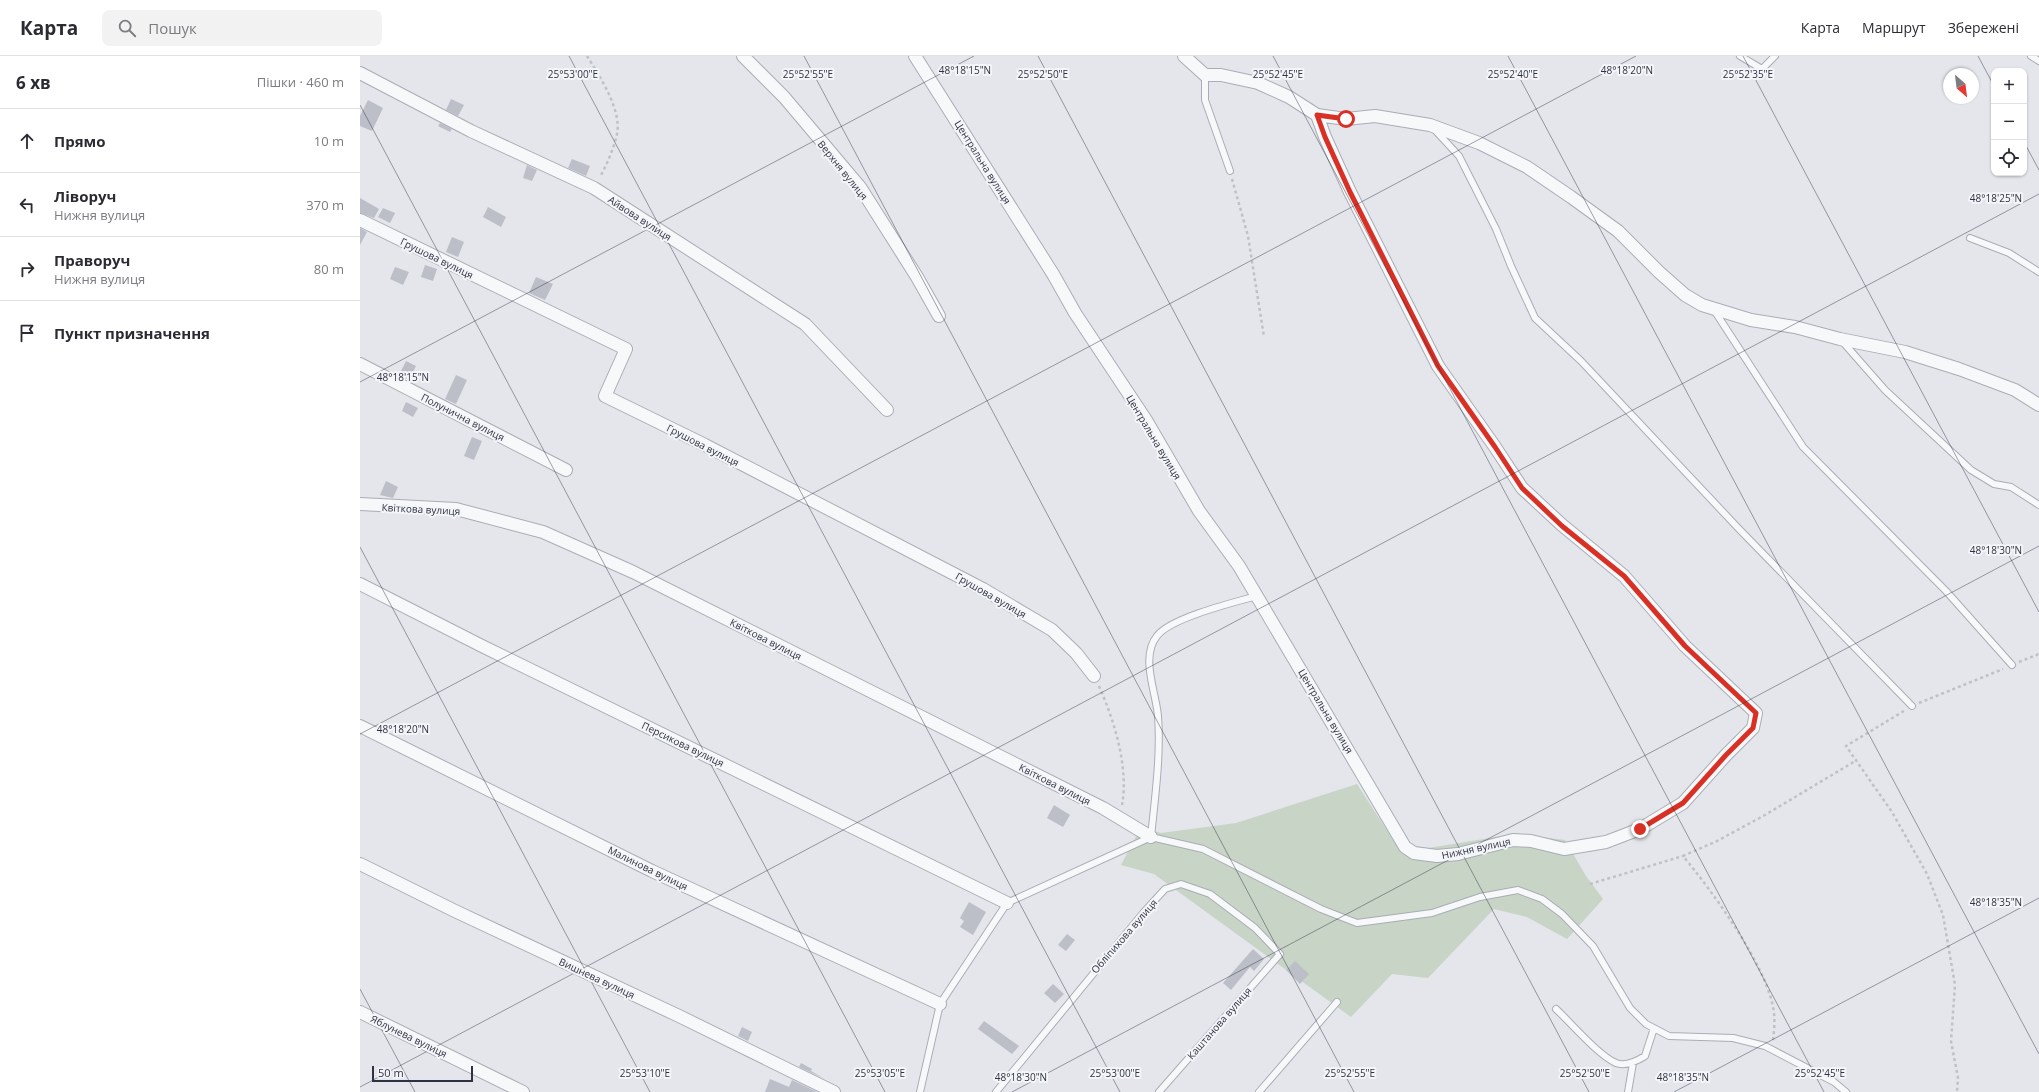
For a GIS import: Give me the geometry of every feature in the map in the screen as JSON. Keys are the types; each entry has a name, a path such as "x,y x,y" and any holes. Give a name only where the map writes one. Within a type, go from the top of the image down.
{"street":[{"name":"Верхня вулиця","path":"743,56 784,97 860,187 917,277 939,316"},
{"name":"Центральна вулиця","path":"915,56 1032,241 1075,313 1146,420 1199,511 1239,566 1390,820"},
{"path":"1184,56 1205,75 1221,75 1258,83 1289,97 1317,115 1346,119 1375,116 1430,125 1479,143 1527,167 1618,231 1685,295 1714,310 1751,320 1795,327 1840,339 1905,352 1959,369 2015,390 2039,405"},
{"name":"Айвова вулиця","path":"360,73 471,131 594,188 805,324 888,410"},
{"name":"Нижня вулиця","path":"1317,115 1325,137 1350,192 1438,366 1522,488 1562,526 1624,576 1685,646 1756,713 1753,728 1726,755 1683,803 1640,829 1606,842 1564,849 1531,841 1513,840 1458,854 1437,856 1414,853 1405,847 1390,820"},
{"name":"Грушова вулиця","path":"360,220 626,349 605,396 705,445 983,589 1052,630 1076,653 1094,676"},
{"name":"Полунична вулиця","path":"360,364 566,470"},
{"name":"Квіткова вулиця","path":"360,504 456,509 543,532 640,576 1120,818 1152,837"},
{"name":"Персикова вулиця","path":"360,584 1007,903"},
{"name":"Малинова вулиця","path":"360,726 652,871 940,1004"},
{"name":"Вишнева вулиця","path":"360,864 476,921 680,1016 834,1092"},
{"name":"Яблунева вулиця","path":"360,1012 523,1092"}],"lane":[{"path":"1740,56 1762,69 1775,56"},
{"path":"2032,56 2039,61"},
{"path":"1205,75 1205,100 1230,171"},
{"path":"1430,125 1459,156 1496,229 1535,318 1581,360 1739,529 1912,706"},
{"path":"1970,238 2009,253 2039,272"},
{"path":"1714,310 1803,447 1946,591 2012,665"},
{"path":"1840,339 1885,390 1971,470 1994,484 2011,487 2039,505"},
{"path":"1152,837 1158,758 1158,716 1150,658 1152,645 1157,635 1165,628 1200,613 1257,596"},
{"path":"920,1092 940,1004 1007,903 1152,837 1203,849 1321,909 1357,923 1432,913 1480,897 1518,890 1542,899 1562,914 1592,946 1630,1008 1646,1024 1669,1036 1733,1038 1765,1046 1834,1082 1846,1092"},
{"name":"Обліпихова вулиця","path":"996,1092 1119,941 1165,890 1181,884 1210,894 1255,928 1280,954"},
{"name":"Каштанова вулиця","path":"1159,1092 1280,954"},
{"path":"1259,1092 1337,1002"},
{"path":"1556,1009 1602,1053 1617,1064 1633,1063 1645,1056 1654,1028"},
{"path":"1628,1092 1633,1063"}],"path":[{"path":"587,56 611,99 616,114 618,133 608,162 594,188"},
{"path":"1230,171 1248,236 1264,337"},
{"path":"1957,1092 1958,1078 1951,1041 1955,985 1943,915 1927,874 1892,812 1846,746 1912,706 2039,654"},
{"path":"1094,676 1111,712 1120,756 1124,793 1120,818"},
{"path":"1590,884 1683,856 1717,841 1765,816 1857,760"},
{"path":"1683,856 1738,933 1764,979 1774,1012 1773,1050"}],"green space":[{"path":"1357,784 1395,843 1428,848 1515,834 1565,840 1586,876 1603,899 1567,939 1527,917 1494,909 1428,978 1392,974 1351,1017 1154,874 1121,865 1141,827 1161,833 1236,823"}],"building":[{"path":"451,99 464,105 458,116 446,110"},
{"path":"368,100 383,108 372,131 360,126 360,116"},
{"path":"440,123 452,129 450,132 438,126"},
{"path":"572,159 590,166 586,176 568,168"},
{"path":"527,165 537,170 532,181 523,178"},
{"path":"360,198 379,209 374,218 360,213"},
{"path":"488,207 506,217 501,227 483,217"},
{"path":"383,208 395,213 390,223 378,217"},
{"path":"360,228 367,232 360,245"},
{"path":"452,237 464,242 458,257 446,252"},
{"path":"425,265 437,269 433,281 421,277"},
{"path":"395,267 409,272 403,285 390,279"},
{"path":"536,277 553,284 545,300 529,293"},
{"path":"406,361 416,366 409,380 399,375"},
{"path":"456,375 467,380 456,404 445,399"},
{"path":"406,402 418,408 413,417 402,411"},
{"path":"472,437 482,441 474,460 464,456"},
{"path":"386,481 398,487 393,498 380,495"},
{"path":"1054,805 1070,815 1063,827 1047,818"},
{"path":"969,902 986,912 973,935 960,927 964,921 960,918"},
{"path":"1067,934 1075,940 1066,951 1058,945"},
{"path":"1253,949 1264,959 1254,971 1250,967 1231,990 1223,983"},
{"path":"1295,961 1309,974 1300,984 1286,970"},
{"path":"1053,984 1064,994 1055,1003 1044,993"},
{"path":"984,1021 1019,1046 1012,1054 978,1029"},
{"path":"742,1027 752,1032 748,1041 738,1036"},
{"path":"801,1063 812,1069 811,1071 825,1079 799,1067"},
{"path":"770,1079 789,1087 792,1080 817,1092 765,1092"}],"route":[{"path":"1346,119 1317,115 1325,137 1350,192 1438,366 1522,488 1562,526 1624,576 1685,646 1756,713 1753,728 1726,755 1683,803 1640,829"}]}
